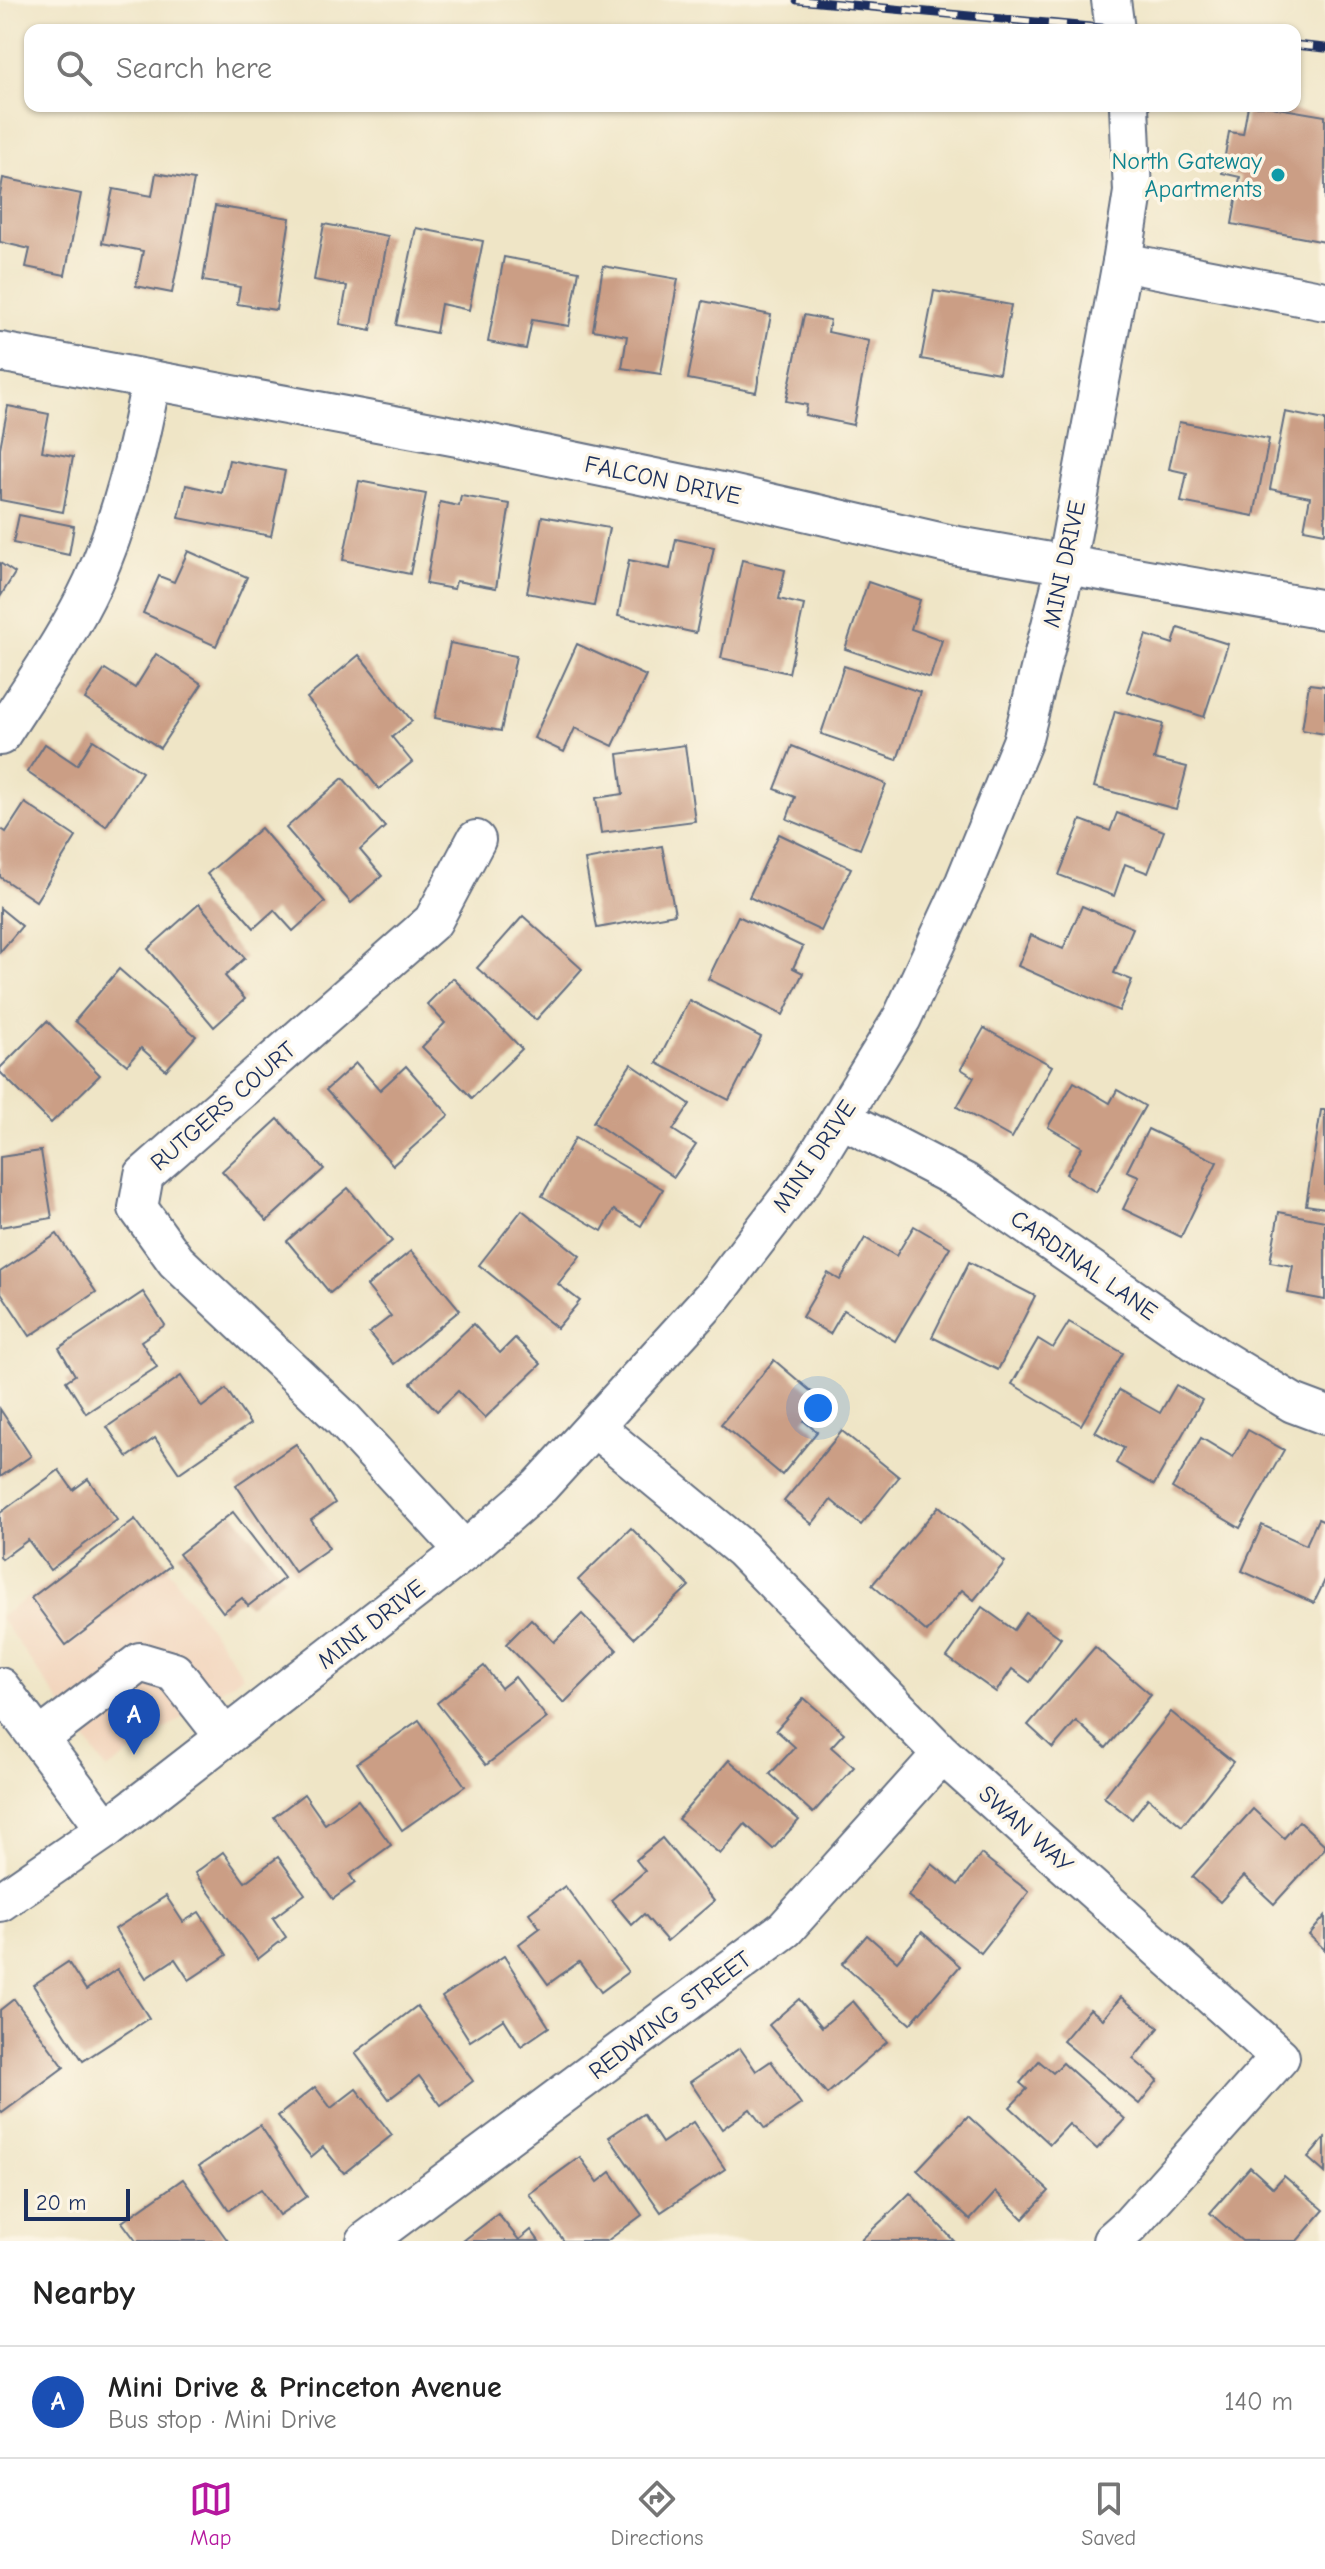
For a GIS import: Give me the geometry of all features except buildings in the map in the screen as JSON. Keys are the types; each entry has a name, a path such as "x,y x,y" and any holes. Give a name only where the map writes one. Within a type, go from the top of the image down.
{"street":[{"path":"1111,0 1114,24"},
{"name":"MINI DRIVE","path":"0,1902 106,1829 465,1551 540,1486 715,1294 804,1178 902,1018 965,882 1017,756 1066,565 1122,262 1133,192 1129,112"},
{"path":"1122,262 1325,301"},
{"name":"FALCON DRIVE","path":"0,352 487,443 722,492 952,545 1325,610"},
{"path":"0,736 58,645 92,583 117,520 137,452 151,381"},
{"name":"RUTGERS COURT","path":"465,1551 343,1419 176,1261 138,1208 144,1175 433,921 476,840"},
{"name":"CARDINAL LANE","path":"841,1118 966,1183 1217,1357 1293,1403 1325,1415"},
{"name":"SWAN WAY","path":"594,1427 742,1549 942,1754 1280,2057 1130,2225 1112,2241"},
{"path":"39,1739 140,1662 174,1672 225,1737"},
{"path":"0,1687 106,1829"},
{"name":"REDWING STREET","path":"366,2241 785,1929 942,1754"}],"shaded area":[{"path":"135,1522 243,1675 107,1770 0,1617"}],"railway":[{"path":"797,0 1057,24"},
{"path":"1301,46 1325,48"}],"place":[{"name":"North Gateway Apartments","path":"1278,175"},
{"name":"Mini Drive & Princeton Avenue","path":"134,1755"}]}
